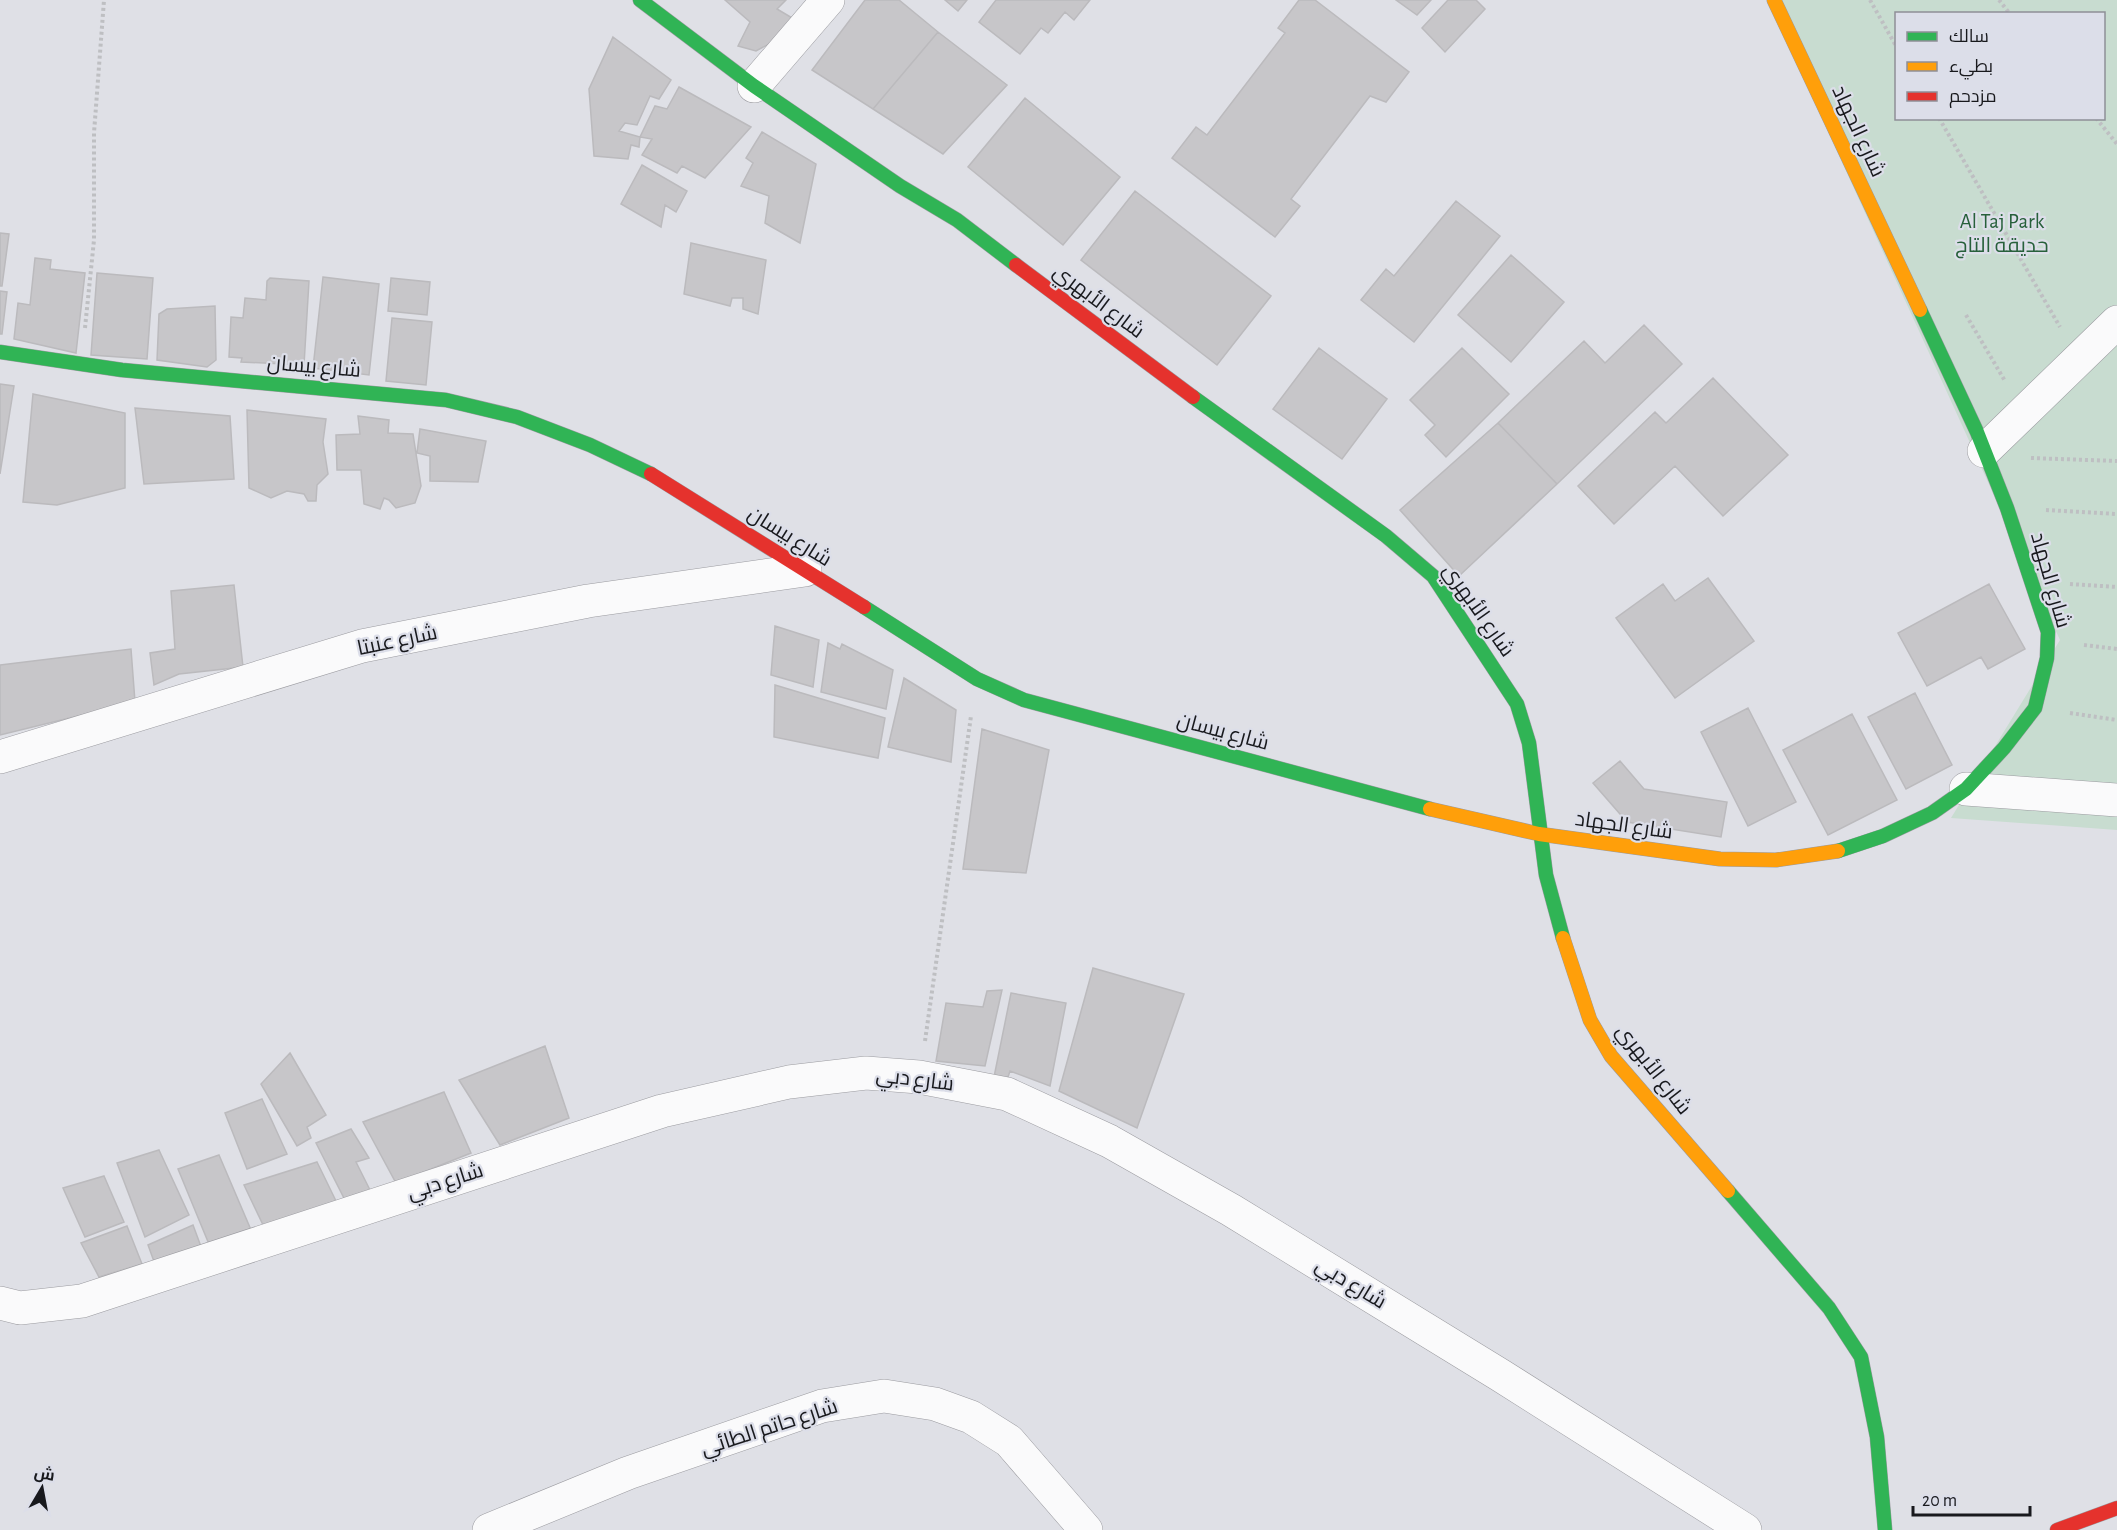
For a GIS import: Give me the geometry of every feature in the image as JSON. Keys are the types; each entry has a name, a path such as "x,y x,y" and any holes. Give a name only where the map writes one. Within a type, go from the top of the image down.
{"street":[{"name":"شارع الأبهري","path":"640,0 754,86 900,186 957,220 1177,386 1376,529 1433,576 1517,704 1531,755 1537,789 1539,834 1546,875 1569,963 1590,1020 1611,1056 1829,1308 1861,1357 1877,1437 1884,1530"},
{"path":"754,86 828,0"},
{"name":"شارع الجهاد","path":"1539,834 1720,859 1787,858 1829,854 1883,836 1932,813 1966,789 2004,748 2035,708 2047,658 2048,632 2007,508 1985,454 1774,0"},
{"path":"1985,454 2117,322"},
{"name":"شارع بيسان","path":"0,352 82,364 446,400 517,417 590,445 656,476 977,679 1024,700 1401,802 1539,834"},
{"name":"شارع عنبتا","path":"0,757 362,646 588,602 805,570"},
{"path":"1966,789 2117,800"},
{"name":"شارع دبي","path":"0,1303 20,1308 82,1301 536,1150 672,1108 789,1082 866,1073 919,1077 1007,1094 1109,1141 1231,1210 1500,1375 1745,1530"},
{"name":"شارع حاتم الطائي","path":"489,1530 628,1473 822,1406 884,1396 935,1404 971,1417 1009,1441 1086,1530"},
{"path":"2057,1530 2117,1508"},
{"path":"2084,1530 2097,1517"}],"path":[{"path":"82,364 94,240 94,133 104,0"},
{"path":"1870,0 1895,44"},
{"path":"1999,0 2008,12"},
{"path":"1940,120 2079,359"},
{"path":"2098,120 2117,144"},
{"path":"1985,454 2117,460"},
{"path":"2007,508 2117,514"},
{"path":"2032,581 2117,587"},
{"path":"919,1077 977,679"},
{"path":"2035,708 2117,720"}],"green space":[{"name":"Al Taj Park حديقة التاج","path":"1768,0 2117,0 2117,830 1951,818 2060,640"}],"building":[{"path":"725,0 786,0 777,9 804,25 756,51 738,46 750,22"},
{"path":"865,0 899,0 938,32 873,109 812,70"},
{"path":"945,0 967,0 958,11"},
{"path":"996,0 1090,0 1074,20 1065,12 1048,33 1041,28 1020,54 979,22"},
{"path":"1299,0 1315,0 1409,72 1386,102 1370,96 1291,199 1300,206 1275,237 1172,158 1196,127 1207,135 1285,33 1278,28"},
{"path":"1396,0 1431,0 1417,15"},
{"path":"1448,0 1476,0 1485,9 1445,52 1422,28"},
{"path":"938,32 1007,85 943,154 873,109"},
{"path":"613,37 671,80 659,99 650,96 637,125 625,123 619,131 640,137 639,147 631,145 628,159 594,156 589,89"},
{"path":"679,87 751,127 705,178 682,166 677,173 642,155 652,139 640,137 655,106 667,109"},
{"path":"1025,98 1120,177 1063,245 968,167"},
{"path":"762,132 816,164 800,243 765,223 769,196 741,186 753,163 746,158"},
{"path":"642,165 687,191 676,212 665,205 661,227 621,204"},
{"path":"1135,191 1271,296 1217,365 1081,260"},
{"path":"1456,201 1500,236 1414,342 1361,300 1386,269 1394,276"},
{"path":"0,233 9,234 2,286 0,286"},
{"path":"691,243 766,260 758,314 743,309 743,298 732,298 730,306 684,294"},
{"path":"1511,255 1564,302 1511,362 1458,315"},
{"path":"35,258 51,260 50,269 85,273 76,353 14,339 18,303 30,305"},
{"path":"97,273 153,278 147,359 91,355"},
{"path":"323,277 379,284 369,375 313,368"},
{"path":"270,278 309,281 304,365 241,362 242,358 229,357 231,317 243,318 245,298 266,300 267,281"},
{"path":"391,278 430,282 427,315 388,311"},
{"path":"0,291 7,292 2,334 0,334"},
{"path":"215,306 216,360 207,367 157,360 159,314 167,309"},
{"path":"392,318 432,322 426,385 386,381"},
{"path":"1644,325 1682,364 1557,484 1498,423 1584,341 1605,363"},
{"path":"1319,348 1387,399 1342,459 1273,409"},
{"path":"1462,348 1509,394 1446,457 1425,435 1435,425 1410,400"},
{"path":"1713,378 1788,455 1723,516 1675,466 1614,524 1578,486 1655,412 1666,423"},
{"path":"0,384 14,386 0,474"},
{"path":"33,394 125,413 125,488 57,505 23,502"},
{"path":"135,408 230,416 234,479 144,484"},
{"path":"247,410 326,419 323,442 328,474 317,485 316,501 308,501 304,494 287,491 271,498 249,488"},
{"path":"358,416 389,420 388,433 413,434 421,486 415,503 396,508 384,498 380,509 364,504 361,470 337,470 336,435 360,434"},
{"path":"1498,423 1557,484 1459,576 1400,510"},
{"path":"420,429 486,441 478,482 430,481 430,456 417,453"},
{"path":"1708,578 1754,641 1675,698 1616,618 1663,584 1675,601"},
{"path":"1989,584 2025,649 1988,669 1981,657 1927,686 1898,633"},
{"path":"234,585 243,667 179,674 154,685 150,653 175,649 171,591"},
{"path":"775,626 819,640 813,687 771,675"},
{"path":"828,643 840,649 842,644 893,670 886,709 821,692"},
{"path":"131,649 135,702 0,735 0,665"},
{"path":"904,678 956,710 951,762 888,747"},
{"path":"775,685 885,718 878,758 774,737"},
{"path":"1915,693 1952,765 1906,789 1868,717"},
{"path":"1748,708 1796,802 1748,826 1701,732"},
{"path":"1852,714 1897,800 1828,835 1783,750"},
{"path":"982,729 1049,750 1026,873 963,869"},
{"path":"1620,761 1644,789 1727,802 1721,837 1627,822 1593,783"},
{"path":"1093,968 1184,994 1137,1128 1059,1091"},
{"path":"1002,990 985,1066 936,1061 946,1003 983,1007 987,991"},
{"path":"1011,993 1066,1003 1050,1086 1010,1071 1007,1080 994,1077"},
{"path":"545,1046 569,1118 500,1145 459,1080"},
{"path":"290,1053 326,1115 307,1127 311,1138 297,1146 261,1084"},
{"path":"444,1092 471,1153 396,1183 363,1122"},
{"path":"262,1099 287,1154 247,1169 225,1113"},
{"path":"351,1129 369,1158 356,1162 373,1196 347,1204 316,1143"},
{"path":"159,1150 189,1215 145,1237 117,1163"},
{"path":"219,1155 251,1230 211,1249 178,1169"},
{"path":"317,1162 337,1203 265,1229 244,1185"},
{"path":"104,1176 124,1222 85,1237 63,1188"},
{"path":"193,1225 203,1252 156,1267 148,1245"},
{"path":"127,1226 142,1264 99,1277 81,1243"}],"traffic: fast":[{"path":"640,0 754,86 900,186 957,220 1016,265"},
{"path":"1838,851 1883,836 1932,813 1966,789 2004,748 2035,708 2047,658 2048,632 2007,508 1977,432 1920,310"},
{"path":"0,352 122,370 446,400 517,417 590,445 651,474"},
{"path":"1193,397 1386,536 1433,576 1517,704 1529,743 1546,875 1563,938"},
{"path":"864,607 977,679 1024,700 1430,809"},
{"path":"1728,1191 1829,1308 1861,1357 1877,1437 1885,1530"}],"traffic: slow":[{"path":"1774,0 1920,310"},
{"path":"1430,809 1539,834 1720,859 1776,860 1838,851"},
{"path":"1563,938 1590,1020 1611,1056 1728,1191"}],"traffic: jam":[{"path":"1016,265 1193,397"},
{"path":"651,474 864,607"},
{"path":"2057,1530 2117,1508"}]}
